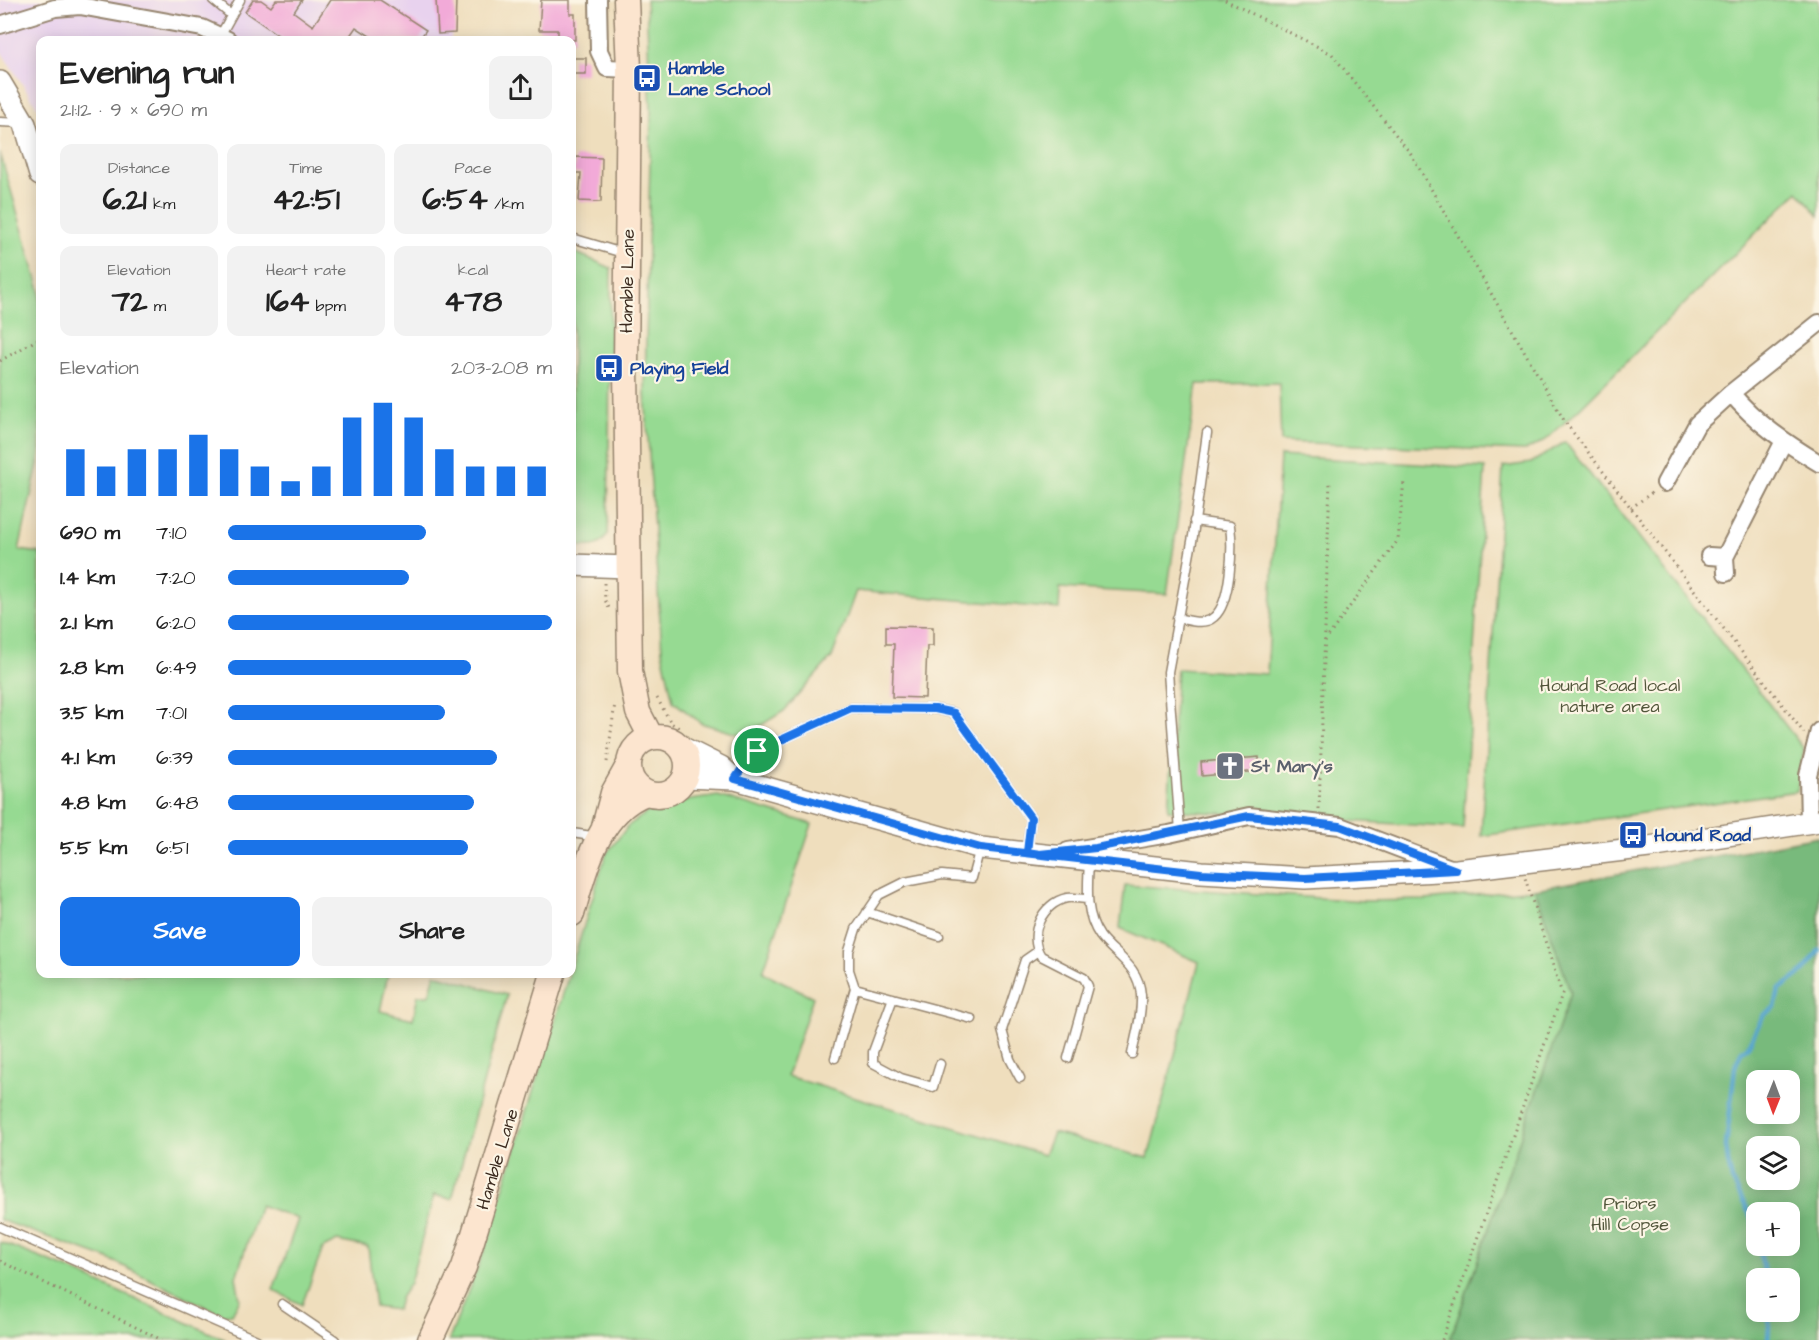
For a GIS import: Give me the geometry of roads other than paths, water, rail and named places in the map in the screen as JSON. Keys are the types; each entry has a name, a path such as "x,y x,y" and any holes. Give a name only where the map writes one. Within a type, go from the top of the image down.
{"main road":[{"name":"Hamble Lane","path":"626,0 629,69 626,254 630,671 638,712 651,737"},
{"path":"576,903 613,793 628,766 633,751 639,743 651,737 662,737 679,746 687,765 683,784 668,793 651,798 636,796 601,832"},
{"path":"628,766 635,784 651,798"},
{"name":"Hamble Lane","path":"430,1340 464,1268 552,978"}],"street":[{"path":"598,0 599,51 607,68 629,69"},
{"path":"0,25 11,19 64,3 191,26 218,36"},
{"path":"0,82 25,123 36,161"},
{"path":"1665,483 1697,424 1731,393 1819,323"},
{"path":"1731,393 1749,415 1819,463"},
{"path":"1720,562 1784,441"},
{"path":"576,565 628,567"},
{"path":"683,784 735,779 981,848 1089,858 1201,873 1305,878 1456,870 1649,847 1814,822 1808,775 1817,738"},
{"path":"679,746 721,767 735,779"},
{"path":"1034,853 1096,848 1249,816 1340,826 1456,870"}],"lane":[{"path":"213,0 231,15"},
{"path":"225,36 231,15 240,0"},
{"path":"0,122 25,123"},
{"path":"576,239 626,254"},
{"path":"1180,831 1168,672 1207,433"},
{"path":"1177,618 1199,622 1214,618 1226,598 1232,537 1230,526 1194,521"},
{"path":"735,779 748,759 757,751 851,708 935,709 954,713 1031,818 1034,853"},
{"path":"576,833 601,832"},
{"path":"835,1058 855,988 849,970 849,951 856,928 867,912 879,895 905,882 942,875 972,878 981,848"},
{"path":"1089,858 1087,900 1100,937 1127,963 1141,994 1132,1054"},
{"path":"1068,1058 1088,986 1084,978 1047,960 1038,951 1035,940 1036,926 1045,912 1067,898 1087,900"},
{"path":"867,912 939,936"},
{"path":"1020,1078 1010,1059 1002,1030 1025,960 1038,951"},
{"path":"855,988 972,1018"},
{"path":"893,998 873,1052 873,1063 901,1078 933,1087 940,1064"},
{"path":"0,1227 257,1340"},
{"path":"282,1304 334,1340"}],"waterway":[{"path":"1746,1207 1732,1180 1726,1146 1735,1067 1741,1052 1748,1046 1763,1016 1775,1007 1779,990 1804,971 1819,950"},
{"path":"1761,1256 1763,1268"},
{"path":"1768,1340 1769,1322"}],"place":[{"name":"Hamble Lane School","path":"647,78"},
{"name":"Playing Field","path":"609,368"},
{"name":"St Mary's","path":"1230,766"},
{"name":"Hound Road","path":"1633,835"}],"park label":[{"name":"Hound Road local nature area","path":"1610,695"},
{"name":"Priors Hill Copse","path":"1630,1213"}]}
